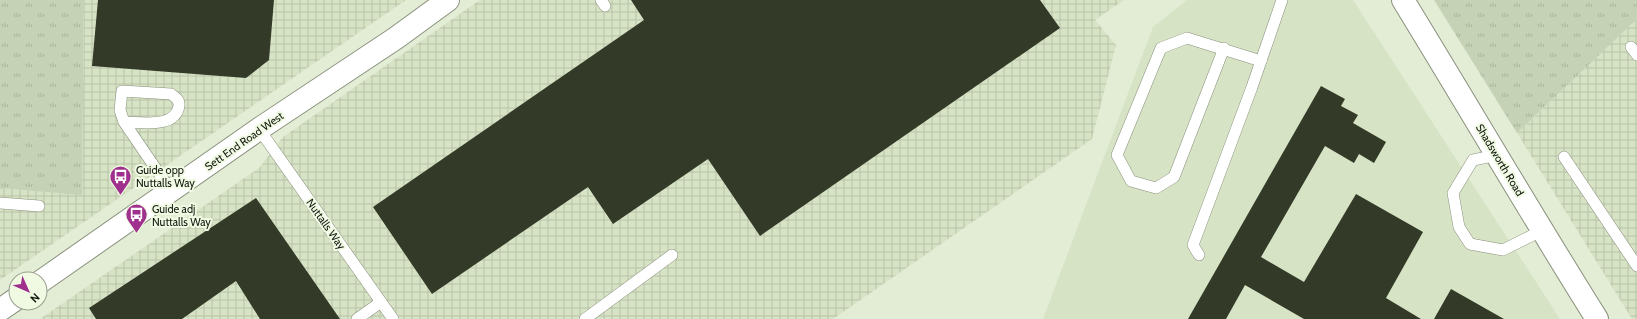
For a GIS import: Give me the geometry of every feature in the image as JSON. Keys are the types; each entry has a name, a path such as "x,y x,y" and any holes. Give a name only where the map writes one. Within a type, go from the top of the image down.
{"street":[{"name":"Sett End Road West","path":"48,276 259,129 396,38 448,0"},
{"name":"Shadsworth Road","path":"1403,0 1597,319"}],"lane":[{"path":"1199,255 1193,244 1282,0"},
{"path":"1224,48 1174,177 1156,188 1131,181 1117,155 1161,48 1187,38 1224,48 1261,61"},
{"path":"124,122 162,122 172,118 178,110 179,103 176,98 171,94 122,91 120,110 124,122 171,191"},
{"name":"Nuttalls Way","path":"259,129 393,319"},
{"path":"1498,155 1473,160 1452,193 1459,227 1470,244 1503,250 1542,230"},
{"path":"1564,157 1636,262"},
{"path":"0,203 39,206"},
{"path":"585,319 672,255"},
{"path":"357,319 381,302"}],"shaded area":[{"path":"84,0 406,0 13,271 8,271 8,274 0,280 0,188 82,194"},
{"path":"480,0 1124,0 1095,20 1116,45 1092,139 833,319 40,319 259,168 283,137"},
{"path":"1187,0 1353,0 1560,319 1043,319 1153,27"},
{"path":"1637,19 1637,319 1632,319 1517,133"}],"green space":[{"path":"0,0 84,0 82,195 0,188"},
{"path":"1434,0 1637,0 1637,19 1517,133"}],"building":[{"path":"98,0 274,0 269,60 246,78 92,66"},
{"path":"631,0 1040,0 1060,28 760,236 708,159 613,224 588,187 432,294 373,207 644,20"},
{"path":"1321,86 1345,99 1341,106 1358,115 1353,123 1386,142 1374,163 1359,154 1354,163 1325,146 1261,257 1304,282 1356,194 1423,232 1386,298 1421,319 1304,319 1245,285 1226,319 1188,319"},
{"path":"256,198 340,319 260,319 236,281 182,319 96,319 89,308"},
{"path":"1451,289 1504,319 1434,319"}],"place":[{"name":"Guide opp Nuttalls Way","path":"120,196"},
{"name":"Guide adj Nuttalls Way","path":"136,234"}]}
